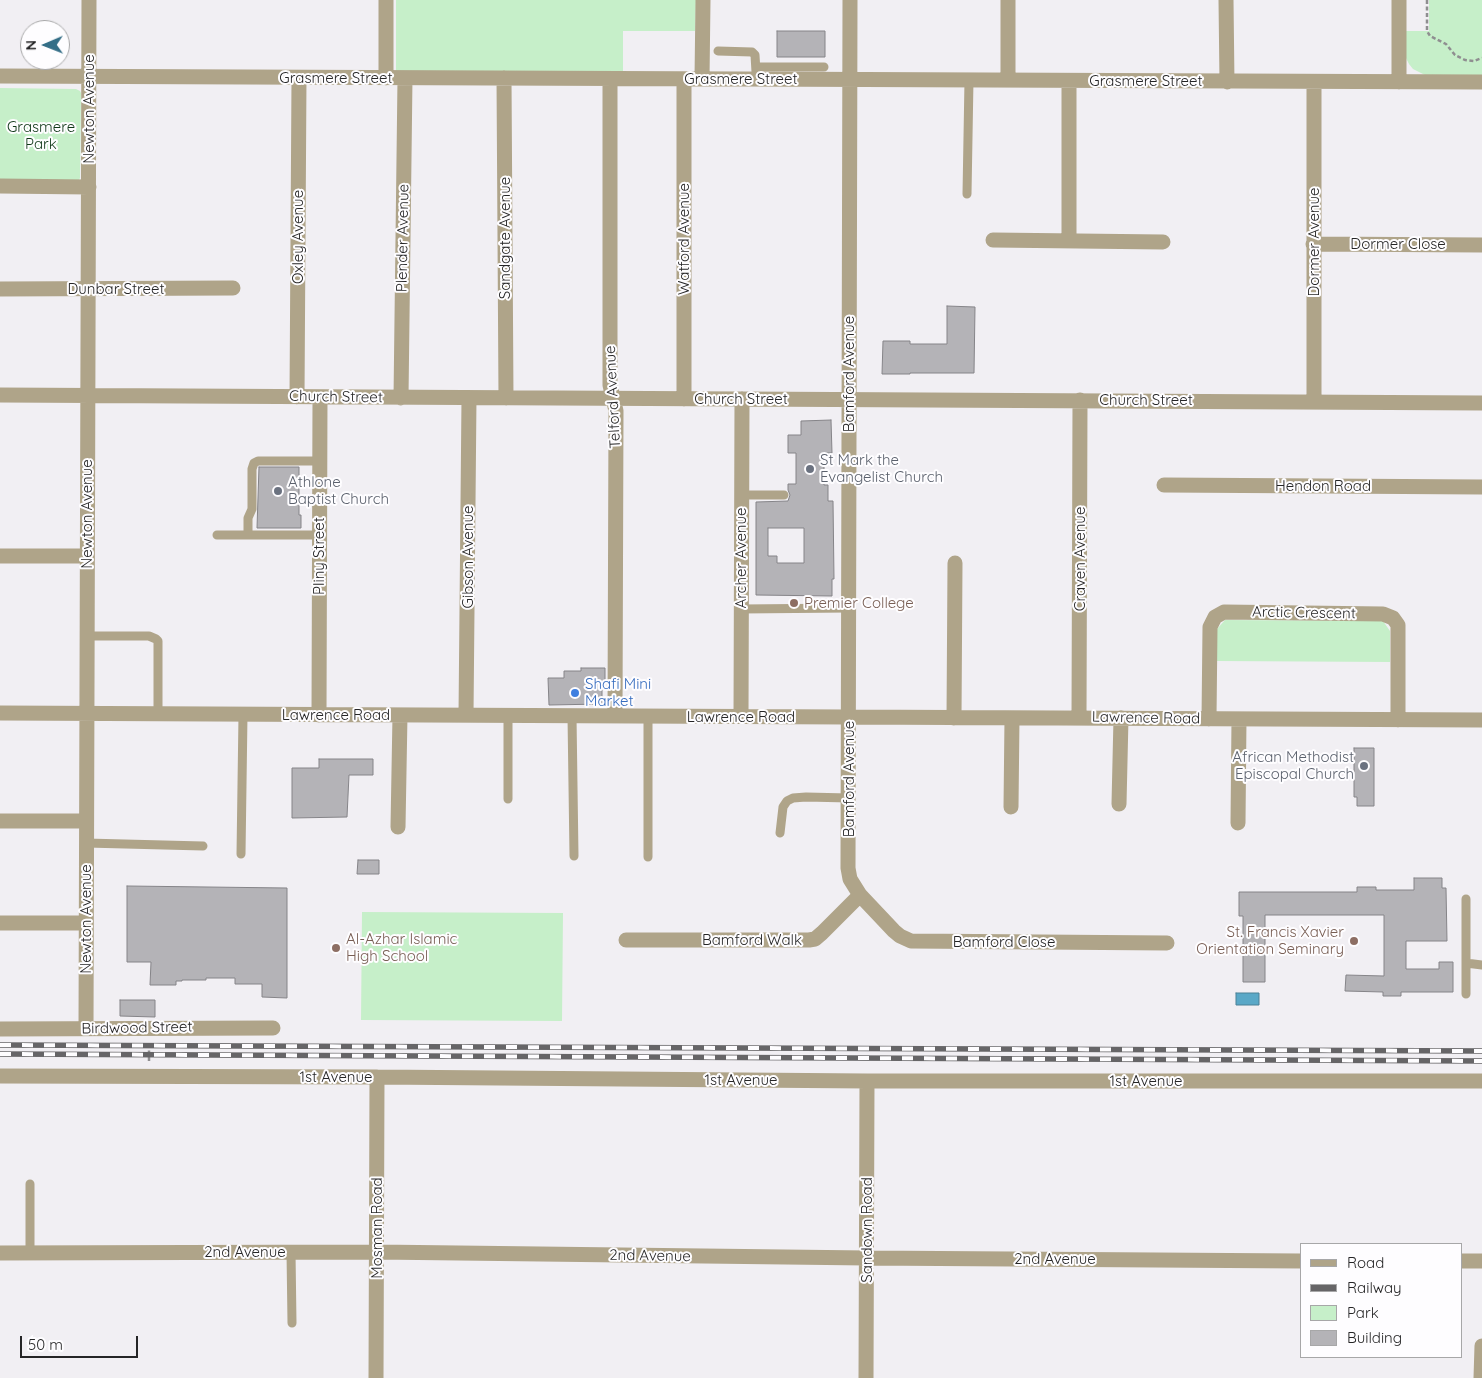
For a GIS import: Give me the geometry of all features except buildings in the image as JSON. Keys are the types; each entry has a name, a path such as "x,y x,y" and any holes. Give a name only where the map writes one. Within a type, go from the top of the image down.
{"street":[{"name":"Newton Avenue","path":"86,1028 90,0"},
{"path":"386,0 386,78"},
{"path":"702,0 702,79"},
{"name":"Bamford Avenue","path":"850,0 848,868 852,883 860,895"},
{"path":"1008,0 1008,80"},
{"path":"1226,0 1227,82"},
{"path":"1399,0 1399,82"},
{"name":"Grasmere Street","path":"0,76 702,79 756,73 850,80 1482,82"},
{"name":"Oxley Avenue","path":"297,397 299,78"},
{"name":"Plender Avenue","path":"401,398 405,78"},
{"name":"Sandgate Avenue","path":"504,78 506,398"},
{"name":"Telford Avenue","path":"610,79 610,385 616,411 615,716"},
{"name":"Watford Avenue","path":"684,79 684,399"},
{"path":"1069,81 1069,241"},
{"name":"Dormer Avenue","path":"1314,82 1314,402"},
{"path":"0,186 89,187"},
{"path":"993,240 1163,242"},
{"name":"Dormer Close","path":"1313,244 1482,245"},
{"name":"Dunbar Street","path":"0,289 233,288"},
{"name":"Church Street","path":"0,395 1482,403"},
{"name":"Pliny Street","path":"319,715 320,397"},
{"name":"Gibson Avenue","path":"466,715 469,398"},
{"name":"Archer Avenue","path":"741,716 742,399"},
{"name":"Craven Avenue","path":"1079,718 1080,400"},
{"name":"Hendon Road","path":"1164,485 1482,487"},
{"path":"0,556 87,556"},
{"path":"954,718 955,563"},
{"name":"Arctic Crescent","path":"1209,719 1210,627 1215,617 1224,612 1383,614 1393,618 1398,625 1398,720"},
{"name":"Lawrence Road","path":"0,713 1482,720"},
{"path":"398,826 400,715"},
{"path":"1011,806 1012,718"},
{"path":"1119,804 1120,718"},
{"path":"1238,823 1239,719"},
{"path":"0,821 86,821"},
{"name":"Bamford Walk","path":"626,940 809,940 822,933 860,895"},
{"name":"Bamford Close","path":"860,895 894,931 911,941 1167,943"},
{"path":"0,923 86,923"},
{"name":"Birdwood Street","path":"0,1029 273,1028"},
{"name":"1st Avenue","path":"0,1076 868,1081 1482,1081"},
{"name":"Mosman Road","path":"376,1378 377,1077"},
{"name":"Sandown Road","path":"866,1378 868,1081"},
{"name":"2nd Avenue","path":"0,1253 376,1252 1300,1261"},
{"path":"1462,1261 1482,1262"},
{"path":"1481,1378 1482,1346"}],"lane":[{"path":"718,51 752,52 756,55 756,73 824,67"},
{"path":"967,194 969,80"},
{"path":"248,535 248,518 252,508 252,469 254,463 261,460 320,461"},
{"path":"742,495 784,495"},
{"path":"217,535 320,535"},
{"path":"741,609 849,608"},
{"path":"87,636 148,636 156,639 158,642 158,714"},
{"path":"242,854 243,715"},
{"path":"508,716 508,799"},
{"path":"572,716 574,856"},
{"path":"648,716 648,858"},
{"path":"780,833 783,807 787,801 793,798 806,797 849,798"},
{"path":"86,844 203,846"},
{"path":"1466,899 1466,994"},
{"path":"1466,962 1482,965"},
{"path":"30,1184 30,1253"},
{"path":"291,1252 292,1323"}],"path":[{"path":"1427,0 1428,31 1430,36 1446,44 1455,55 1465,60 1474,61 1482,58"},
{"path":"149,1028 149,1077"}],"green space":[{"path":"396,0 696,0 695,31 623,31 623,73 396,72"},
{"path":"1429,0 1482,0 1482,75 1425,75 1413,69 1409,64 1406,58 1406,31 1429,31"},
{"name":"Grasmere Park","path":"0,88 76,89 80,91 79,180 0,180"},
{"path":"1225,620 1383,621 1390,631 1390,662 1217,661 1217,629"},
{"path":"362,912 563,913 562,1021 361,1020"}],"water":[{"path":"1236,993 1259,993 1259,1005 1236,1005"}],"railway":[{"path":"0,1045 1482,1051"},
{"path":"0,1054 1482,1061"}],"place":[{"name":"St Mark the Evangelist Church","path":"810,469"},
{"name":"Athlone Baptist Church","path":"278,491"},
{"name":"Premier College","path":"794,603"},
{"name":"Shafi Mini Market","path":"575,693"},
{"name":"African Methodist Episcopal Church","path":"1364,766"},
{"name":"St. Francis Xavier Orientation Seminary","path":"1354,941"},
{"name":"Al-Azhar Islamic High School","path":"336,948"}]}
